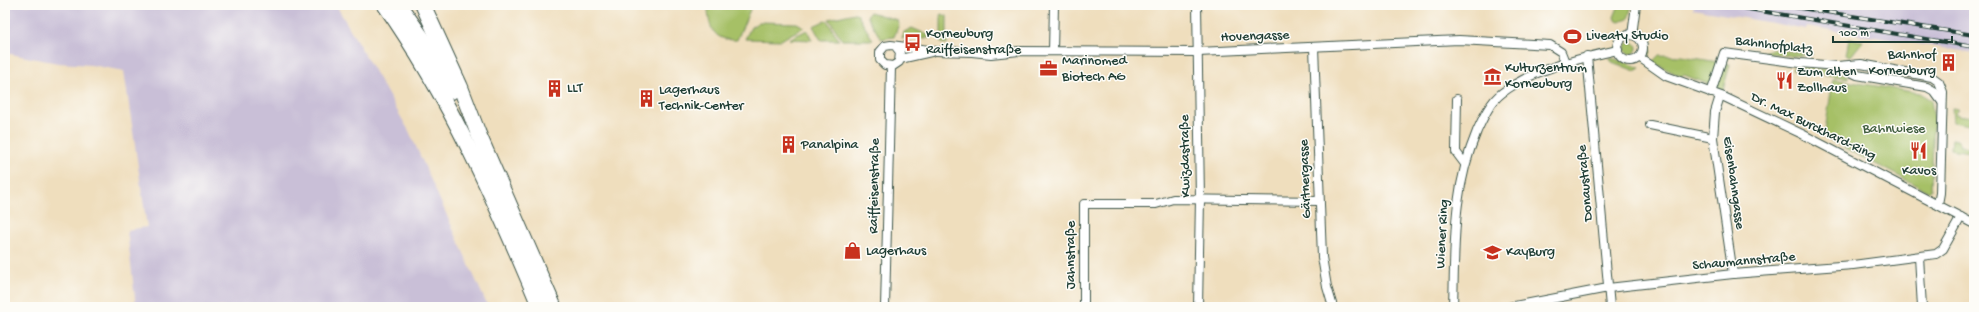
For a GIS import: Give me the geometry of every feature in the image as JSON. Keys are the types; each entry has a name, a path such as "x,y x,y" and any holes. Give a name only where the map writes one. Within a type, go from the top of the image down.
{"highway":[{"path":"385,5 416,51 452,113 504,220 540,307"},
{"path":"399,5 425,42 478,133"},
{"path":"423,5 460,86 478,133 554,307"}],"street":[{"path":"1053,51 1054,5"},
{"name":"Kwizdastraße","path":"1197,5 1200,199 1198,307"},
{"path":"1632,35 1636,5"},
{"path":"1465,164 1481,122 1495,100 1515,84 1566,62 1618,50 1621,40 1626,36 1632,35 1640,40 1643,46 1643,52 1639,58"},
{"name":"Hovengasse","path":"891,66 881,62 880,52 888,45 896,47 912,46 936,51 991,54 1019,51 1198,52 1475,41 1550,45 1561,52 1566,62"},
{"path":"891,66 897,64 900,59 900,52 896,47"},
{"name":"Gärtnergasse","path":"1314,48 1323,272 1333,307"},
{"name":"Dr. Max Burckhard-Ring","path":"1618,50 1620,56 1626,60 1633,61 1639,58 1666,76 1716,94 1802,134 1974,224"},
{"name":"Hovengasse","path":"900,59 936,51"},
{"name":"Bahnhofplatz","path":"1716,94 1724,53 1800,63 1837,66 1861,64 1932,77 1941,85 1942,103 1940,193 1938,204"},
{"name":"Donaustraße","path":"1587,56 1610,307"},
{"name":"Raiffeisenstraße","path":"885,307 891,66"},
{"name":"Bahnhofplatz","path":"1837,66 1857,75 1927,87 1934,91 1942,103"},
{"name":"Eisenbahngasse","path":"1716,94 1713,138 1733,274"},
{"path":"1458,99 1456,152 1465,164"},
{"path":"1650,125 1713,138"},
{"name":"Wiener Ring","path":"1453,307 1457,203 1465,164"},
{"name":"Jahnstraße","path":"1084,307 1084,204 1156,204 1173,199 1200,199"},
{"path":"1200,199 1319,202"},
{"name":"Schaumannstraße","path":"1510,307 1608,288 1733,274 1812,269 1936,254 1944,249 1961,217"},
{"path":"1918,257 1922,307"}],"shaded area":[{"path":"5,5 336,5 409,131 488,307 136,307 127,230 147,227 124,71 91,65 58,63 5,53"},
{"path":"1694,5 1974,5 1974,53 1807,26 1806,29 1693,9"}],"green space":[{"path":"708,5 752,5 737,40 722,38 713,31 709,19"},
{"path":"1619,5 1632,5 1628,19 1619,22 1615,20 1614,17"},
{"path":"870,12 897,20 899,24 894,37 881,39 867,16"},
{"path":"855,13 873,40 842,40 829,19"},
{"path":"941,14 947,16 947,44 941,43"},
{"path":"827,20 839,40 821,40 813,26"},
{"path":"759,22 797,23 804,27 781,40 745,39 751,27"},
{"path":"912,28 930,36 930,38 902,38 904,32"},
{"path":"1641,29 1645,29 1651,51 1649,57"},
{"path":"807,30 812,40 789,39"},
{"path":"1849,39 1863,41 1851,56 1846,55"},
{"path":"1631,42 1635,44 1637,48 1635,52 1631,54 1627,52 1625,48 1627,44"},
{"path":"1772,49 1813,54 1791,56 1763,52"},
{"path":"1659,55 1682,56 1730,64 1723,90 1684,75 1682,77 1652,62"},
{"path":"1609,58 1640,68 1635,71 1612,62"},
{"path":"1793,67 1833,70 1848,75 1848,78 1792,70"},
{"name":"Bahnwiese","path":"1833,79 1919,93 1931,100 1934,120 1931,190 1929,192 1824,137"},
{"path":"1952,108 1958,109 1955,112 1957,115 1974,117 1974,126 1953,122"},
{"path":"1952,139 1957,140 1962,146 1974,148 1974,153 1951,149"}],"railway":[{"path":"1725,5 1974,47"},
{"path":"1781,5 1974,35"}],"place":[{"name":"Liveaty Studio","path":"1573,36"},
{"name":"Korneuburg Raiffeisenstraße","path":"913,42"},
{"name":"Bahnhof Korneuburg","path":"1949,63"},
{"name":"Marinomed Biotech AG","path":"1049,69"},
{"name":"Kulturzentrum Korneuburg","path":"1492,76"},
{"name":"Zum alten Zollhaus","path":"1784,80"},
{"name":"LLT","path":"554,88"},
{"name":"Lagerhaus Technik-Center","path":"646,98"},
{"name":"Panalpina","path":"788,145"},
{"name":"Kavos","path":"1919,151"},
{"name":"Lagerhaus","path":"853,251"},
{"name":"KayBurg","path":"1493,252"}]}
